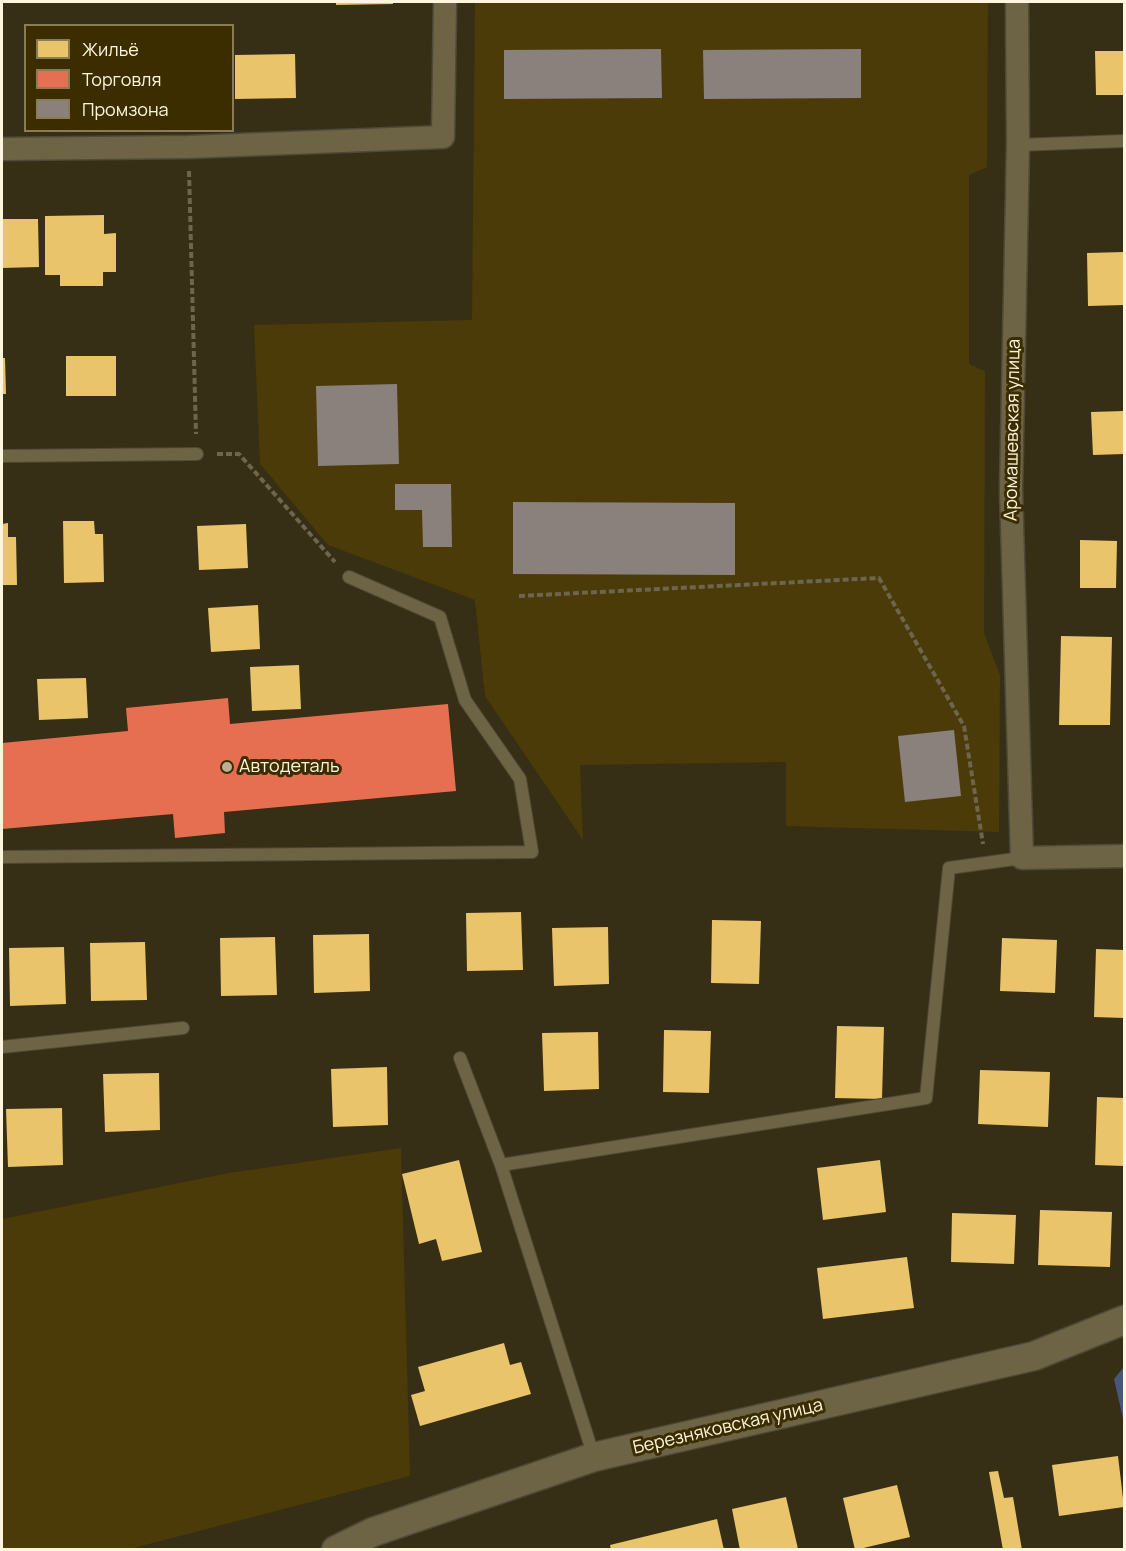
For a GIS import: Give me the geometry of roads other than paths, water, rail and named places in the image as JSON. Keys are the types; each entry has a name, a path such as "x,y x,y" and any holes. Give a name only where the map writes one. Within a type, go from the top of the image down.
{"street":[{"path":"2,149 188,147 443,137 445,2"},
{"name":"Аромашевская улица","path":"1017,2 1018,145 1011,490 1022,858"},
{"path":"1022,858 1125,856"},
{"name":"Березняковская улица","path":"336,1550 373,1532 594,1457 1034,1356 1125,1320"}],"lane":[{"path":"1018,145 1125,141"},
{"path":"2,456 197,454"},
{"path":"2,857 532,852 520,779 465,700 440,617 349,578"},
{"path":"501,1165 926,1098 949,868 1022,858"},
{"path":"2,1047 183,1028"},
{"path":"460,1058 501,1165 594,1457"}],"place":[{"name":"Автодеталь","path":"227,767"}]}
